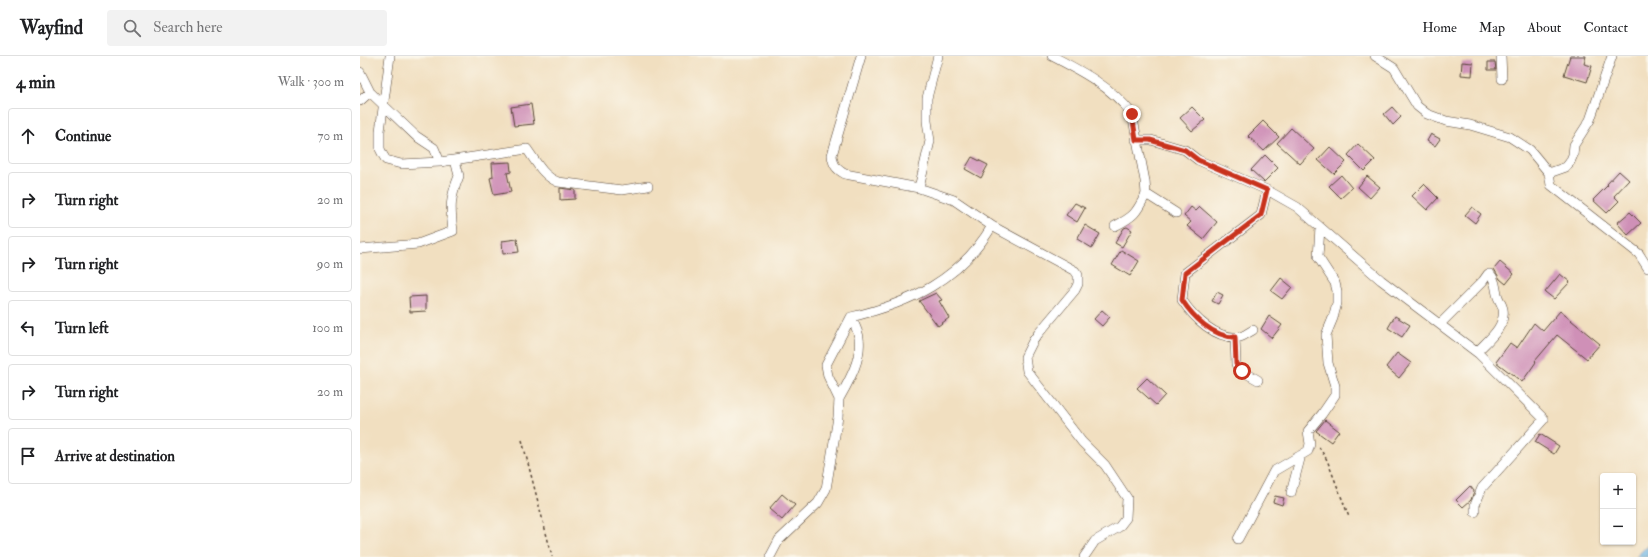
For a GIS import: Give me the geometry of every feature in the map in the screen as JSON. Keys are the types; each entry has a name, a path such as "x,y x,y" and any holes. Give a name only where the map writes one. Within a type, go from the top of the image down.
{"street":[{"path":"390,56 380,131 380,149 386,160 401,164 440,162 527,148 544,173 549,178 558,182 622,190 648,186"},
{"path":"861,56 832,155 833,163 837,170 845,174 919,188 954,200 992,226 1078,275 1078,284 1075,290 1038,334 1025,357 1027,371 1082,442 1105,465 1126,498 1126,518 1119,528 1094,541 1084,557"},
{"path":"919,188 930,141 927,121 927,98 938,56"},
{"path":"1052,56 1087,75 1122,101 1132,114 1145,181 1146,194 1130,219 1115,226"},
{"path":"1375,56 1394,68 1417,106 1422,110 1446,121 1470,125 1510,137 1530,150 1549,173 1551,185 1640,254 1648,268"},
{"path":"1501,56 1502,79"},
{"path":"1549,173 1566,167 1570,162 1573,155 1574,145 1590,120 1612,56"},
{"path":"360,72 370,92 416,136 434,148 440,162"},
{"path":"360,101 370,92"},
{"path":"1136,140 1150,140 1185,150 1198,160 1267,190 1297,207 1381,280 1477,352 1544,419 1482,488 1475,505 1475,512"},
{"path":"360,248 418,244 453,231 450,209 454,187 460,176 455,160"},
{"path":"1253,330 1241,337 1226,337 1197,319 1182,300 1185,273 1261,215 1267,190"},
{"path":"1146,194 1176,213"},
{"path":"839,399 828,376 826,365 851,317 881,310 906,300 944,280 973,253 984,240 992,226"},
{"path":"1238,539 1274,471 1308,451 1310,444 1308,431 1335,395 1335,386 1328,363 1326,335 1337,303 1337,291 1335,283 1318,257 1320,228"},
{"path":"1440,324 1488,274 1490,274 1495,281 1497,296 1503,308 1504,318 1499,329 1477,352"},
{"path":"770,557 779,540 823,497 829,478 838,417 839,399 852,376 859,347 859,338 851,317"},
{"path":"1235,337 1236,364 1242,371 1258,380"},
{"path":"1291,493 1301,455"}],"path":[{"path":"522,440 552,557"},
{"path":"1310,444 1317,444 1323,451 1349,517"}],"water":[{"path":"1648,545 1648,557 1636,557"}],"building":[{"path":"1570,56 1586,56 1584,64 1592,66 1587,82 1564,75"},
{"path":"1462,62 1473,63 1472,76 1461,75"},
{"path":"1488,62 1495,62 1496,70 1488,70"},
{"path":"531,104 534,124 514,126 511,107"},
{"path":"1192,107 1205,120 1192,131 1180,118"},
{"path":"1392,107 1401,117 1393,125 1384,114"},
{"path":"1263,121 1279,137 1264,151 1248,136"},
{"path":"1291,128 1314,149 1300,164 1277,143"},
{"path":"1431,134 1440,139 1435,146 1427,141"},
{"path":"1358,144 1375,160 1364,171 1348,155"},
{"path":"1330,147 1346,162 1334,174 1318,160"},
{"path":"1265,155 1278,168 1264,182 1251,170"},
{"path":"972,157 988,165 981,178 965,169"},
{"path":"510,162 511,172 507,173 511,192 494,195 490,178 493,177 492,163"},
{"path":"1619,171 1629,180 1614,196 1619,201 1607,213 1593,200"},
{"path":"1341,175 1352,188 1341,198 1329,186"},
{"path":"1367,176 1380,187 1370,198 1358,187"},
{"path":"1424,184 1438,198 1427,210 1412,196"},
{"path":"560,188 575,190 575,199 560,200"},
{"path":"1075,203 1085,208 1077,222 1066,215"},
{"path":"1191,207 1196,211 1200,207 1217,222 1203,239 1187,226 1191,222 1184,216"},
{"path":"1472,207 1481,214 1475,223 1465,215"},
{"path":"1630,212 1641,223 1628,235 1617,223"},
{"path":"1085,225 1100,234 1092,248 1077,239"},
{"path":"1127,227 1132,230 1122,247 1115,243 1124,228"},
{"path":"517,239 519,252 503,254 502,241"},
{"path":"1121,250 1139,261 1130,276 1112,265"},
{"path":"1500,262 1514,274 1506,284 1500,279 1494,269"},
{"path":"1560,274 1570,282 1554,299 1545,292"},
{"path":"1281,278 1292,287 1282,299 1271,291"},
{"path":"1217,292 1223,295 1218,304 1212,301"},
{"path":"936,293 942,300 939,301 949,318 938,326 919,301"},
{"path":"426,296 426,311 410,312 409,297"},
{"path":"1102,310 1110,317 1102,326 1094,319"},
{"path":"1560,311 1600,344 1587,359 1557,335 1535,361 1536,362 1522,382 1496,362 1510,343 1517,348 1534,323 1543,331"},
{"path":"1269,316 1282,325 1272,338 1261,329"},
{"path":"1395,316 1410,325 1402,337 1388,328"},
{"path":"1397,353 1411,363 1399,378 1386,367"},
{"path":"1147,378 1165,395 1156,405 1137,388"},
{"path":"1325,420 1339,431 1331,442 1316,431"},
{"path":"1540,434 1559,446 1554,454 1535,442"},
{"path":"1470,486 1474,491 1471,500 1463,507 1456,500"},
{"path":"782,494 795,505 782,520 769,509"},
{"path":"1275,496 1284,498 1282,505 1273,502"}],"route":[{"path":"1132,114 1136,140 1150,140 1165,143 1185,150 1198,160 1267,190 1261,215 1185,273 1182,300 1197,319 1211,329 1226,337 1235,337 1236,364 1242,371"}]}
